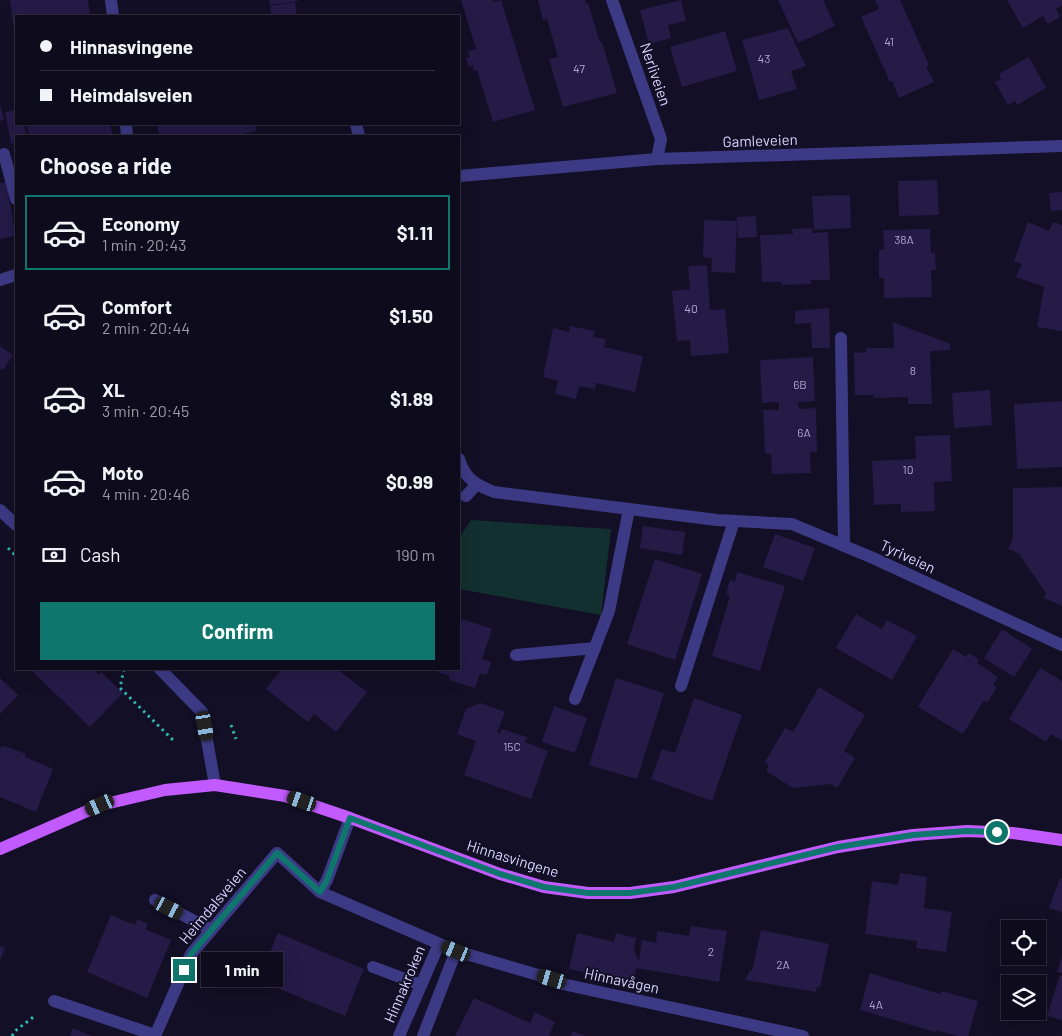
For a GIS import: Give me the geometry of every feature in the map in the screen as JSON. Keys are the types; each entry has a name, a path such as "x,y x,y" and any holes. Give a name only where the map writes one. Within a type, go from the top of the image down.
{"main road":[{"name":"Hinnasvingene","path":"0,849 100,805 165,790 215,785 285,796 500,874 544,887 588,893 630,893 674,887 838,847 913,835 966,831 1013,832 1062,840"}],"street":[{"path":"113,0 113,15"},
{"name":"Nerliveien","path":"612,0 661,139 657,159"},
{"name":"Gamleveien","path":"460,176 657,159 1062,146"},
{"path":"4,154 15,195"},
{"path":"0,280 15,275"},
{"path":"841,338 844,546"},
{"path":"460,462 462,469 476,485 466,496"},
{"name":"Tyriveien","path":"476,485 494,492 628,509 734,521 792,524 873,558 1062,645"},
{"path":"575,699 609,611 628,509"},
{"path":"0,510 15,525"},
{"path":"681,686 734,521"},
{"path":"516,655 595,648"},
{"path":"161,670 202,712 215,785"},
{"path":"320,892 327,880 350,818"},
{"name":"Heimdalsveien","path":"155,1035 191,954 277,853 320,892"},
{"name":"Hinnavågen","path":"320,892 456,951 552,979 558,983 803,1036"},
{"path":"155,900 212,930"},
{"name":"Hinnakroken","path":"400,1036 439,944"},
{"path":"423,1036 456,951"},
{"path":"373,967 421,985"},
{"path":"54,1001 155,1035"}],"path":[{"path":"124,670 120,688 174,741"},
{"path":"12,1036 15,1031 54,1001"}],"green space":[{"path":"471,520 611,529 601,615 460,589 460,536"}],"building":[{"path":"10,0 88,0 90,15 15,15 15,25 13,26"},
{"path":"269,0 298,0 298,1 270,5"},
{"path":"461,0 493,0 493,2 501,0 535,110 493,122 477,70 474,71 473,65 469,67 466,58 470,57 468,51 476,49"},
{"path":"538,0 585,0 586,4 588,3 617,93 563,107 549,59 558,57 547,19 543,20"},
{"path":"681,0 686,21 668,25 671,38 649,44 640,10"},
{"path":"778,0 823,0 835,26 798,43"},
{"path":"875,0 900,0 929,65 926,66 934,82 899,98 861,17 879,9"},
{"path":"1007,0 1062,0 1062,5 1056,9 1060,17 1048,24 1043,16 1023,28"},
{"path":"295,2 297,15 272,15 270,6"},
{"path":"788,28 806,66 791,71 797,89 759,100 742,40"},
{"path":"725,31 737,71 682,87 670,47"},
{"path":"1029,57 1046,88 1017,105 1015,101 1008,105 995,82 1001,79 999,74"},
{"path":"0,105 4,120 0,121"},
{"path":"15,110 15,125 24,125 27,135 15,135 15,142 11,144 5,112"},
{"path":"27,125 110,125 113,135 29,135"},
{"path":"157,125 255,125 256,131 242,135 159,135"},
{"path":"937,180 939,215 899,216 898,181"},
{"path":"6,182 15,236 0,239 0,183"},
{"path":"1062,192 1062,210 1051,211 1049,193"},
{"path":"850,195 851,228 814,230 812,196"},
{"path":"756,216 757,237 738,238 737,217"},
{"path":"704,220 737,221 735,273 711,272 712,258 703,257"},
{"path":"1028,222 1049,231 1053,222 1062,225 1062,331 1037,327 1044,287 1016,277 1022,264 1014,261"},
{"path":"812,228 812,233 828,232 830,280 810,280 811,284 782,285 782,282 762,282 760,235 793,234 792,229"},
{"path":"930,229 931,253 935,253 936,270 931,270 932,297 884,298 884,278 879,278 879,250 884,249 883,230"},
{"path":"707,265 710,310 725,309 729,353 691,356 690,340 677,341 672,291 690,289 688,266"},
{"path":"829,308 830,348 812,348 811,323 795,324 795,311"},
{"path":"893,322 950,344 950,350 930,351 932,404 908,404 908,397 873,398 874,395 855,395 854,353 866,352 866,348 894,348"},
{"path":"570,326 595,331 593,337 606,339 604,347 643,356 635,392 596,383 595,389 579,386 576,399 555,394 558,381 543,377 553,328 569,332"},
{"path":"0,346 13,355 3,370 0,368"},
{"path":"813,357 815,401 798,402 799,409 816,408 817,452 810,452 811,473 772,474 771,454 765,454 763,410 779,410 779,402 762,403 760,360"},
{"path":"990,390 992,425 954,428 952,393"},
{"path":"1062,401 1062,467 1017,469 1014,404"},
{"path":"950,435 952,481 934,482 935,511 901,512 901,504 874,505 872,461 916,459 915,436"},
{"path":"1062,487 1062,606 1044,598 1046,593 1019,554 1008,549 1013,538 1013,488"},
{"path":"643,526 685,532 682,555 640,548"},
{"path":"775,534 815,548 803,581 763,567"},
{"path":"655,559 702,574 675,660 627,644"},
{"path":"737,572 785,586 760,671 712,656 730,596 726,595 730,580 735,582"},
{"path":"856,614 882,629 887,620 917,636 892,680 836,648"},
{"path":"462,619 492,629 482,659 491,662 487,675 480,673 475,688 449,680 450,676 432,670 460,670 460,626"},
{"path":"1002,629 1032,649 1014,677 984,658"},
{"path":"953,649 966,657 968,653 979,659 977,663 998,677 993,685 997,687 987,703 984,700 963,734 918,707"},
{"path":"1040,668 1062,681 1062,741 1051,734 1046,742 1009,719"},
{"path":"31,670 94,670 99,675 101,672 123,693 90,727"},
{"path":"281,670 338,670 367,692 336,732 314,714 308,722 266,689"},
{"path":"0,678 18,695 0,714"},
{"path":"616,678 664,693 637,779 589,765"},
{"path":"819,687 865,715 844,751 855,758 837,788 831,784 793,788 766,771 769,765 765,762 785,728 793,732"},
{"path":"694,698 742,715 712,801 651,779 662,749 675,753"},
{"path":"481,703 505,712 497,733 500,733 502,729 527,737 525,742 548,751 531,799 464,775 476,741 457,734 466,709"},
{"path":"554,706 587,718 575,753 542,742"},
{"path":"5,746 26,754 25,757 53,769 36,812 0,797 0,748"},
{"path":"900,873 927,877 924,908 952,912 946,952 916,948 917,941 865,934 872,881 898,885"},
{"path":"1060,878 1062,879 1062,912 1049,908"},
{"path":"111,915 135,925 137,919 148,924 145,929 171,940 147,998 87,972"},
{"path":"691,926 727,931 719,982 636,968 633,982 569,969 577,933 614,942 616,933 636,938 634,947 637,959 639,960 642,940 656,943 657,931 689,936"},
{"path":"761,930 829,944 820,987 817,987 816,992 745,980 750,970 752,971"},
{"path":"278,933 364,969 345,1016 258,980"},
{"path":"0,946 5,948 0,960"},
{"path":"1062,956 1062,973 1057,972"},
{"path":"870,973 940,994 941,991 978,1001 968,1036 958,1036 936,1030 935,1032 860,1010"},
{"path":"1060,975 1062,976 1062,1020 1047,1016"},
{"path":"474,998 530,1023 535,1012 555,1022 549,1036 455,1036"},
{"path":"73,1028 92,1036 70,1036"},
{"path":"573,1031 585,1036 570,1036"}],"route":[{"path":"184,970 191,954 277,853 320,892 327,880 350,818 500,874 544,887 588,893 630,893 674,887 838,847 913,835 966,831 997,832"}]}
